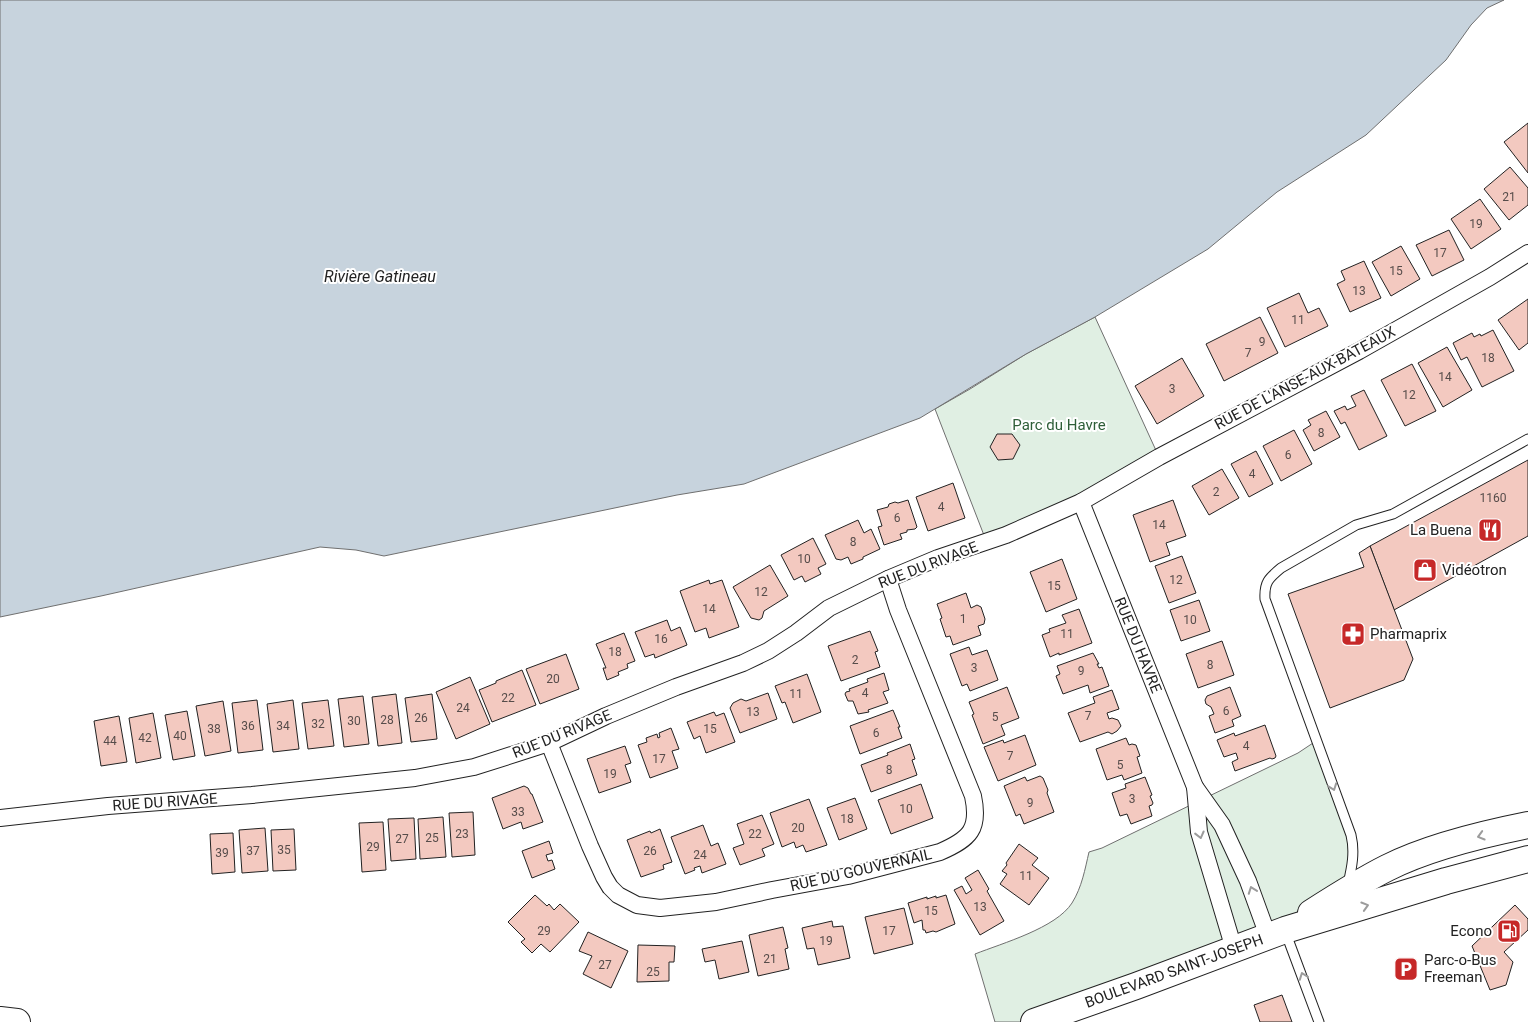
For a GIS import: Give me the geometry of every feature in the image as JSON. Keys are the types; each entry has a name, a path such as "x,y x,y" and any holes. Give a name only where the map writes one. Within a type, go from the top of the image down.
{"main road":[{"name":"BOULEVARD SAINT-JOSEPH","path":"1277,933 1388,867 1413,857 1501,830 1528,825"},
{"name":"BOULEVARD SAINT-JOSEPH","path":"1034,1022 1277,933 1446,881 1528,859"},
{"path":"0,1020 17,1022"}],"street":[{"name":"RUE DE L'ANSE-AUX-BATEAUX","path":"1081,502 1159,457 1359,351 1490,277 1528,253"},
{"name":"RUE DU RIVAGE","path":"0,818 108,806 252,795 415,778 474,767 549,743 606,716 760,655 781,643 829,608 888,579 938,558 1006,535 1081,502"},
{"name":"RUE DU HAVRE","path":"1081,502 1195,787 1222,825 1248,881 1277,933"},
{"name":"RUE DU GOUVERNAIL","path":"549,743 604,877 618,895 637,905 660,908 716,902 848,876 950,848 962,841 971,832 976,810 898,610 888,579"},
{"name":"RUE DU HAVRE","path":"1195,787 1199,832 1234,949"}],"lane":[{"path":"1346,891 1352,868 1354,846 1265,599 1264,590 1270,577 1281,568 1356,525 1393,514 1528,439"},
{"path":"1277,933 1319,1022"}],"green space":[{"name":"Parc du Havre","path":"1095,317 1159,457 987,543 935,409 1026,354"},
{"path":"1316,741 1351,836 1346,891 1285,930 1034,1022 995,1022 975,954 1028,934 1054,920 1064,912 1072,903 1078,891 1089,852 1102,848 1298,753"}],"water":[{"name":"Rivière Gatineau","path":"0,0 1504,0 1487,8 1471,25 1446,60 1366,135 1277,192 1208,249 1095,317 1026,354 920,418 744,484 677,495 384,556 356,550 320,547 0,617"}],"building":[{"path":"1528,123 1528,173 1504,142"},
{"path":"1510,167 1528,188 1528,205 1509,220 1484,189"},
{"path":"1480,199 1501,229 1471,249 1451,219"},
{"path":"1449,230 1464,260 1432,276 1416,245"},
{"path":"1401,246 1420,279 1391,296 1372,262"},
{"path":"1364,261 1381,298 1350,312 1337,284 1345,280 1341,271"},
{"path":"1299,293 1308,313 1319,308 1328,326 1285,347 1267,308"},
{"path":"1528,299 1528,343 1519,350 1498,320"},
{"path":"1260,317 1278,353 1224,381 1206,344"},
{"path":"1493,330 1514,371 1482,387 1467,357 1461,360 1453,343 1472,333 1474,337 1480,334 1481,336"},
{"path":"1447,347 1472,390 1443,407 1418,363"},
{"path":"1182,358 1204,396 1157,424 1135,386"},
{"path":"1412,364 1436,411 1405,426 1381,380"},
{"path":"1364,390 1387,436 1359,450 1345,422 1341,424 1334,411 1345,406 1347,410 1356,406 1351,396"},
{"path":"1326,411 1340,437 1314,451 1303,430 1311,425 1308,420"},
{"path":"1294,430 1312,464 1281,481 1263,446"},
{"path":"997,434 1012,434 1020,445 1013,459 998,460 990,447"},
{"path":"1256,451 1273,484 1249,497 1231,464"},
{"path":"1528,460 1528,536 1394,610 1370,546"},
{"path":"1222,469 1239,498 1209,515 1192,486"},
{"path":"953,483 965,518 928,531 916,497"},
{"path":"908,500 917,527 900,534 902,539 884,545 878,527 882,526 877,510 888,507 889,504 895,502"},
{"path":"1173,500 1186,536 1166,543 1170,555 1150,562 1133,515"},
{"path":"858,520 864,533 871,529 880,549 851,564 848,557 841,560 836,559 825,535"},
{"path":"813,538 826,564 818,568 821,574 805,582 802,576 794,580 781,555"},
{"name":"Pharmaprix","path":"1370,546 1413,659 1404,680 1330,708 1288,594 1364,567 1359,553"},
{"path":"1182,556 1196,593 1169,603 1155,566"},
{"path":"1062,559 1077,599 1046,612 1030,572"},
{"path":"770,565 788,596 764,611 762,618 759,620 751,618 733,587"},
{"path":"709,580 710,584 722,580 739,627 709,638 706,628 695,632 680,591"},
{"path":"966,593 971,608 977,605 981,607 985,619 984,624 978,626 981,635 953,645 950,636 946,637 937,604"},
{"path":"1199,600 1210,631 1181,641 1170,610"},
{"path":"1079,609 1092,643 1050,657 1042,635 1050,632 1049,629 1066,623 1062,615"},
{"path":"667,620 671,631 680,627 687,645 655,658 654,654 645,657 635,632"},
{"path":"870,631 878,651 875,652 880,667 841,681 828,646"},
{"path":"624,633 635,661 627,664 628,668 618,672 619,675 607,680 603,668 606,668 596,644"},
{"path":"1222,641 1234,675 1198,688 1186,654"},
{"path":"969,647 972,655 987,650 998,680 970,691 967,684 962,686 950,654"},
{"path":"1093,653 1099,668 1102,667 1109,686 1090,693 1088,685 1063,694 1056,676 1060,674 1057,666"},
{"path":"566,654 579,689 540,704 526,669"},
{"path":"522,670 536,705 492,722 479,690"},
{"path":"884,673 889,690 883,692 888,703 868,710 869,712 858,714 853,701 848,701 846,692 868,682 867,679"},
{"path":"807,674 821,712 793,723 785,702 782,703 775,686"},
{"path":"470,677 490,724 456,739 436,692"},
{"path":"1007,687 1019,718 1001,725 1005,735 983,744 969,702"},
{"path":"1230,687 1241,716 1232,720 1234,726 1215,733 1209,716 1214,714 1205,700 1207,696"},
{"path":"1112,690 1119,709 1107,713 1109,719 1118,720 1121,726 1112,734 1108,732 1080,742 1068,713 1095,703 1093,697"},
{"path":"768,693 777,719 740,733 730,708 733,703 741,699 746,701"},
{"path":"396,694 402,743 378,746 372,697"},
{"path":"432,694 437,739 411,742 405,698"},
{"path":"363,696 369,744 344,747 338,699"},
{"path":"257,700 263,750 238,753 232,703"},
{"path":"293,700 299,749 273,752 267,704"},
{"path":"328,700 334,746 308,749 302,703"},
{"path":"223,701 231,751 205,756 196,706"},
{"path":"893,710 902,738 860,754 850,726"},
{"path":"187,711 195,756 173,760 165,715"},
{"path":"714,712 716,716 724,713 735,742 706,753 700,736 694,739 687,722"},
{"path":"153,713 161,758 136,763 129,718"},
{"path":"119,716 127,762 101,766 94,721"},
{"path":"1265,725 1276,756 1275,758 1270,758 1235,771 1232,762 1238,759 1236,753 1224,757 1217,740 1234,733 1235,736"},
{"path":"671,728 679,749 672,751 678,768 650,778 638,745 647,742 646,738 657,734 658,738 660,737 659,733"},
{"path":"1025,735 1036,765 998,781 984,747 1003,740 1004,743"},
{"path":"1126,738 1129,745 1136,745 1140,756 1137,757 1142,773 1124,780 1122,775 1107,780 1096,749"},
{"path":"910,744 915,759 912,760 917,775 871,792 861,765"},
{"path":"625,746 631,763 625,765 631,782 599,793 587,759"},
{"path":"1040,776 1043,778 1048,790 1047,793 1054,812 1024,824 1020,814 1016,816 1004,786 1025,777 1027,781"},
{"path":"1145,777 1152,795 1150,796 1153,803 1149,806 1152,816 1131,824 1127,814 1120,816 1112,793 1126,788 1125,784"},
{"path":"921,784 933,818 891,834 878,800"},
{"path":"524,786 532,794 543,822 523,829 521,822 503,829 492,798"},
{"path":"855,798 867,829 839,840 827,808"},
{"path":"809,799 827,845 806,852 803,845 796,848 794,842 782,847 770,813"},
{"path":"473,812 475,855 452,857 449,813"},
{"path":"762,815 774,844 762,849 765,856 740,865 733,848 744,844 737,824"},
{"path":"443,817 446,857 420,859 418,819"},
{"path":"414,818 416,859 391,861 388,819"},
{"path":"383,822 386,870 362,872 359,823"},
{"path":"703,825 711,846 718,843 726,864 702,873 700,866 685,874 671,837"},
{"path":"265,828 268,871 242,873 239,830"},
{"path":"294,829 296,870 273,871 271,830"},
{"path":"660,829 672,862 663,865 664,869 641,877 627,840"},
{"path":"233,833 235,872 212,874 210,834"},
{"path":"549,841 553,853 546,855 548,861 552,860 555,869 532,878 522,851"},
{"path":"1019,844 1038,858 1032,865 1049,878 1029,905 1000,884 1007,874 1002,871"},
{"path":"978,870 989,889 987,891 1004,921 980,935 954,890 962,886 966,894 972,890 965,878"},
{"path":"535,895 547,906 549,904 554,910 560,904 579,922 550,952 541,944 532,953 521,942 525,939 508,922"},
{"path":"946,895 955,924 936,932 926,933 923,930 922,920 914,923 908,903 927,897 927,899"},
{"path":"1515,905 1528,919 1528,930 1504,952 1513,962 1506,985 1490,990 1472,946"},
{"path":"904,908 913,944 874,954 865,917"},
{"path":"832,921 833,927 843,926 850,958 818,965 814,948 807,949 802,928"},
{"path":"783,927 788,948 785,949 789,969 758,976 749,935"},
{"path":"588,932 628,951 611,988 583,974 592,956 579,951"},
{"path":"742,941 749,972 719,979 715,960 705,962 702,949"},
{"path":"638,945 675,946 674,962 669,962 669,981 637,982"},
{"path":"1282,995 1292,1022 1260,1022 1254,1005"}],"place":[{"name":"La Buena","path":"1490,530"},
{"name":"Vidéotron","path":"1425,570"},
{"name":"Pharmaprix","path":"1353,634"},
{"name":"Econo","path":"1509,931"},
{"name":"Parc-o-Bus Freeman","path":"1406,969"}]}
